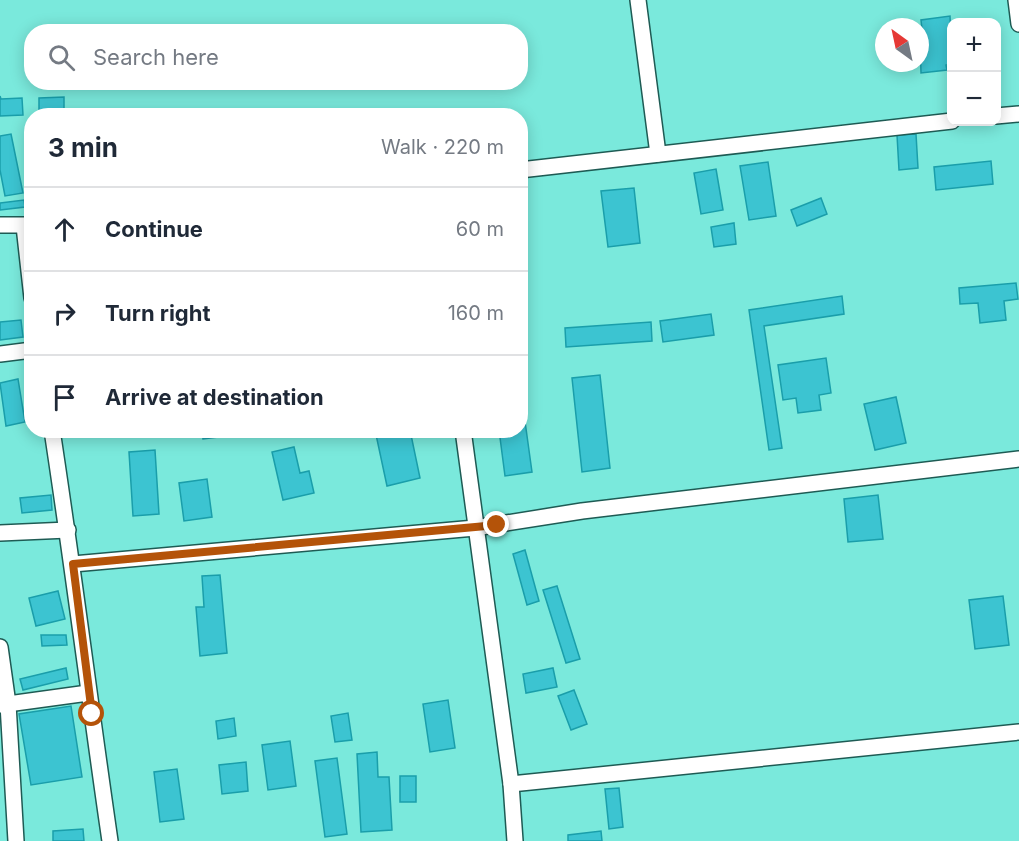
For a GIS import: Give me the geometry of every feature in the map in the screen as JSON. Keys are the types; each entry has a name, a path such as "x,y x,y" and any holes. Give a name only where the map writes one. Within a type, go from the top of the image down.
{"street":[{"path":"638,0 658,154"},
{"path":"1016,0 1019,24"},
{"path":"1001,116 1019,114"},
{"path":"528,169 947,121"},
{"path":"0,225 24,226"},
{"path":"0,354 24,351"},
{"path":"53,438 73,564 88,693 110,841"},
{"path":"464,438 511,784 515,841"},
{"path":"73,564 475,528 594,510 1019,459"},
{"path":"0,533 68,530"},
{"path":"0,647 16,841"},
{"path":"4,704 88,693"},
{"path":"511,784 1019,732"}],"building":[{"path":"950,16 947,18 947,70 921,73 929,72 929,19"},
{"path":"0,96 1,99 22,98 23,115 0,116"},
{"path":"64,97 64,108 39,108 39,98"},
{"path":"11,134 23,193 5,196 0,170 0,136"},
{"path":"916,134 918,168 899,170 897,135"},
{"path":"991,161 993,184 936,190 934,167"},
{"path":"768,162 776,216 749,220 740,166"},
{"path":"716,169 723,210 701,214 694,173"},
{"path":"634,188 640,243 608,247 601,191"},
{"path":"821,198 827,214 797,226 791,210"},
{"path":"24,200 24,207 0,210 0,203"},
{"path":"734,223 736,244 714,247 711,227"},
{"path":"1016,283 1018,299 1004,301 1006,320 980,323 978,303 960,304 959,288"},
{"path":"842,296 844,314 764,326 782,448 769,450 749,310"},
{"path":"711,314 714,335 663,342 660,321"},
{"path":"21,320 23,337 0,340 0,322"},
{"path":"651,322 652,341 566,347 565,328"},
{"path":"826,358 831,393 819,395 821,410 798,413 796,398 783,400 778,365"},
{"path":"600,375 610,468 582,472 572,378"},
{"path":"18,379 24,422 6,426 0,383"},
{"path":"896,397 906,443 875,450 864,404"},
{"path":"377,438 412,438 420,478 387,486"},
{"path":"500,438 527,438 532,472 505,476"},
{"path":"294,447 300,473 309,471 314,493 283,500 272,452"},
{"path":"155,450 159,514 133,516 129,452"},
{"path":"207,479 212,517 184,521 179,483"},
{"path":"51,495 52,510 22,513 20,498"},
{"path":"878,495 883,539 848,542 844,499"},
{"path":"525,550 539,601 527,605 513,554"},
{"path":"220,575 227,653 200,656 196,607 204,607 202,576"},
{"path":"557,586 580,659 566,663 543,590"},
{"path":"58,591 65,619 36,626 29,598"},
{"path":"1003,596 1009,645 975,649 969,600"},
{"path":"41,635 66,635 67,645 42,646"},
{"path":"66,668 68,679 23,690 20,679"},
{"path":"553,668 557,687 526,693 523,674"},
{"path":"574,690 587,724 571,730 558,696"},
{"path":"448,700 455,748 430,752 423,704"},
{"path":"71,706 82,777 31,785 19,714"},
{"path":"348,713 352,740 335,742 331,716"},
{"path":"234,718 236,736 218,739 216,721"},
{"path":"290,741 296,786 268,790 262,745"},
{"path":"377,752 378,777 389,777 392,830 361,832 357,754"},
{"path":"337,758 347,834 325,837 315,761"},
{"path":"246,762 248,791 222,794 219,765"},
{"path":"177,769 184,819 160,822 154,772"},
{"path":"400,776 416,776 416,802 400,802"},
{"path":"619,788 623,827 609,829 605,789"},
{"path":"83,829 84,841 53,841 53,831"},
{"path":"601,831 602,841 568,841 568,835"}],"route":[{"path":"92,714 77,613 73,564 497,525"}]}
